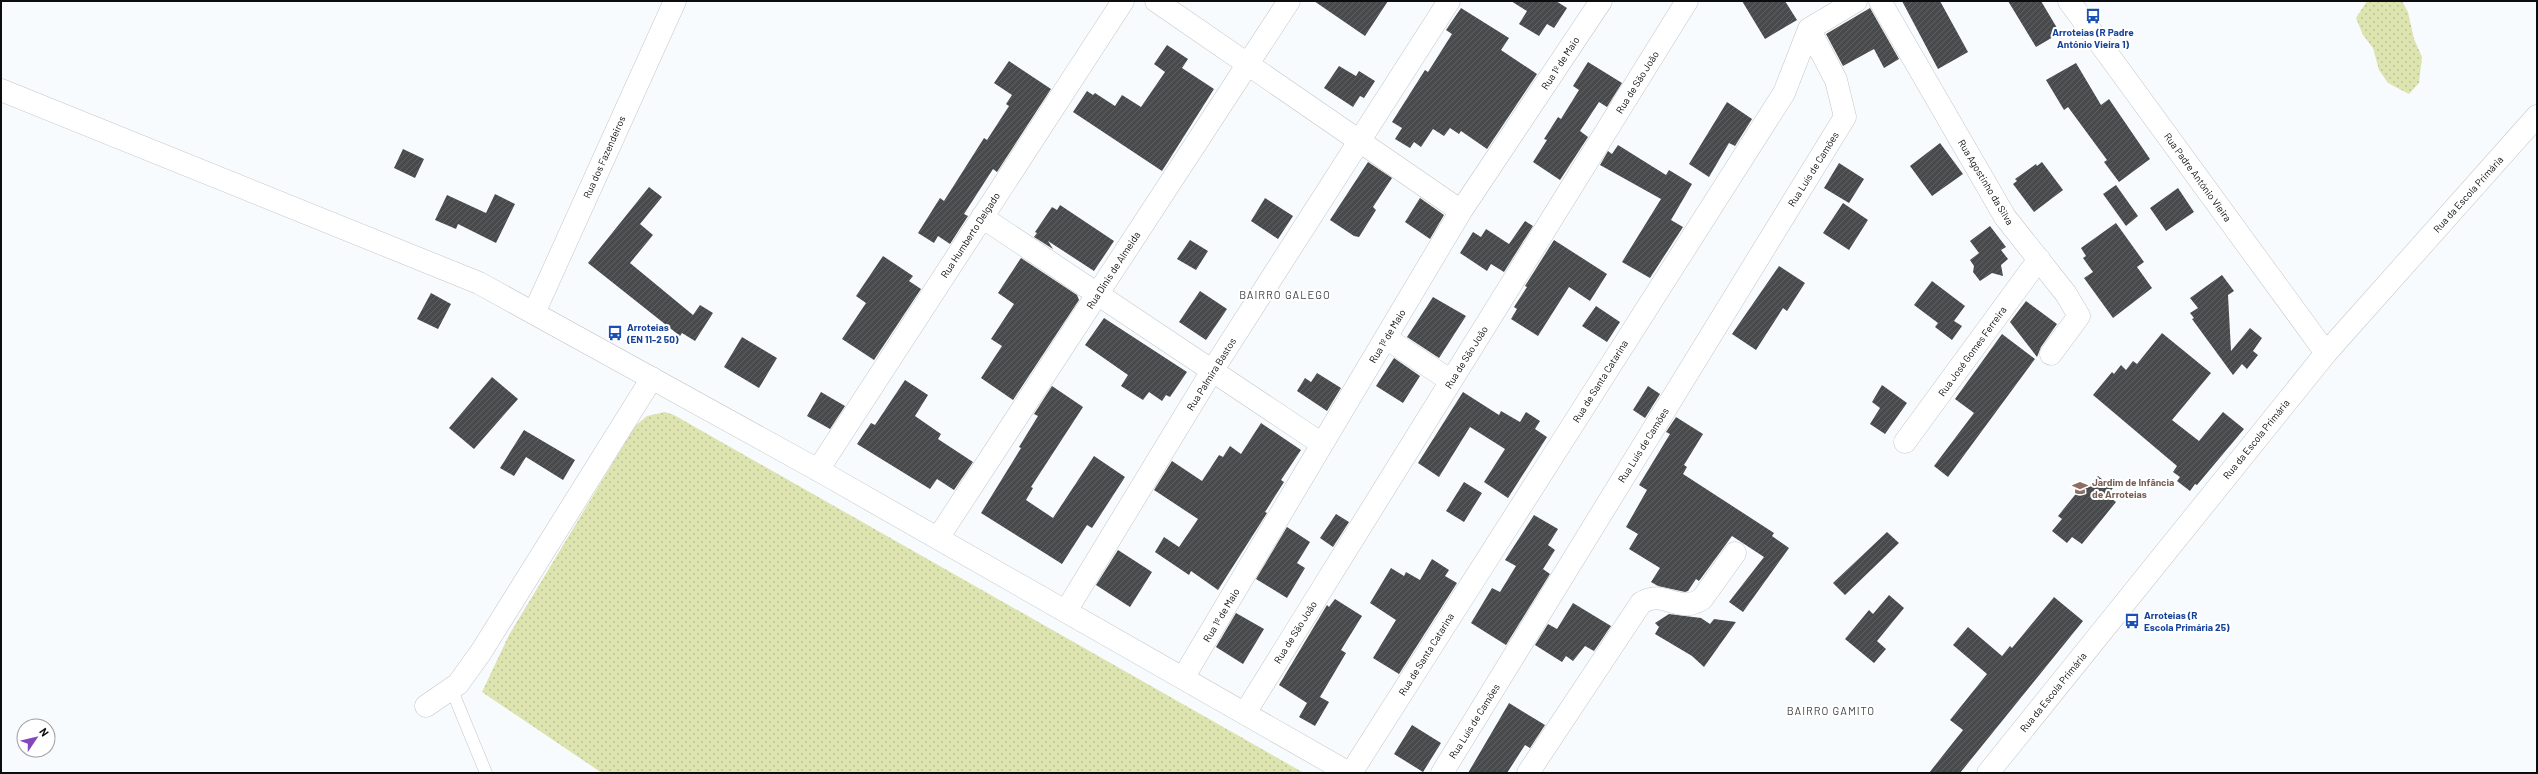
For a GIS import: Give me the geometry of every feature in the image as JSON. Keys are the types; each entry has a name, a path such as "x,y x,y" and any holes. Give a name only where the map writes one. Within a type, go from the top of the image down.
{"street":[{"name":"Rua dos Fazendeiros","path":"534,313 675,1"},
{"name":"Rua Humberto Delgado","path":"818,470 1123,1"},
{"path":"1156,1 1360,140 1461,211"},
{"name":"Rua Dinis de Almeida","path":"938,538 1288,1"},
{"name":"Rua Palmira Bastos","path":"1066,611 1212,371 1449,1"},
{"name":"Rua 1º de Maio","path":"1184,678 1461,211 1600,1"},
{"name":"Rua de São João","path":"1245,713 1687,1"},
{"path":"1809,29 1856,1"},
{"name":"Rua Agostinho da Silva","path":"1880,1 2005,217 2079,316 2051,354"},
{"name":"Rua Padre António Vieira","path":"2069,1 2326,353"},
{"name":"Rua de Santa Catarina","path":"1350,773 1784,93 1809,29"},
{"name":"Rua Luís de Camões","path":"1442,773 1845,117 1836,80 1809,29"},
{"path":"1,90 479,283 818,470 1350,773"},
{"name":"Rua da Escola Primária","path":"1988,773 2326,353 2537,116"},
{"path":"982,217 1322,444"},
{"name":"Rua José Gomes Ferreira","path":"1905,442 2038,260"},
{"path":"1386,338 1451,381"},
{"path":"426,706 458,684 481,652 652,378"},
{"path":"1528,773 1641,603 1655,597 1687,606 1695,603 1702,598 1736,553"}],"lane":[{"path":"451,688 486,773"}],"green space":[{"path":"2367,1 2402,1 2408,12 2414,39 2422,57 2419,83 2409,94 2388,83 2379,70 2373,48 2363,35 2356,18"},
{"path":"665,412 674,415 1304,773 602,773 482,692 509,635 635,426 647,416"}],"building":[{"path":"1314,1 1388,1 1365,36"},
{"path":"1511,1 1556,1 1567,8 1554,28 1547,24 1539,36 1519,24 1527,11"},
{"path":"1742,1 1785,1 1797,20 1765,39"},
{"path":"1902,1 1940,1 1968,52 1938,69"},
{"path":"2008,1 2041,1 2060,33 2036,47"},
{"path":"1461,8 1509,38 1501,50 1537,74 1487,149 1461,131 1459,134 1450,128 1444,136 1433,129 1421,147 1414,142 1410,148 1395,139 1402,128 1392,122 1425,70 1428,72 1452,34 1446,30"},
{"path":"1870,8 1899,59 1884,68 1874,49 1843,66 1826,34"},
{"path":"1167,45 1188,59 1182,68 1214,89 1162,171 1073,112 1087,91 1093,95 1095,93 1115,106 1122,95 1141,107 1165,72 1154,64"},
{"path":"1009,61 1051,89 997,172 993,169 964,214 968,216 950,244 938,236 934,243 918,233 940,198 944,201 984,138 987,140 1009,106 1006,104 1012,95 994,83"},
{"path":"1588,62 1622,83 1607,107 1599,102 1580,131 1588,137 1560,180 1533,162 1547,140 1544,139 1558,117 1561,119 1579,90 1573,86"},
{"path":"2076,63 2101,105 2109,99 2150,159 2119,182 2104,162 2107,160 2068,107 2064,110 2046,80"},
{"path":"1339,66 1356,76 1359,71 1375,81 1364,98 1360,96 1353,107 1324,88"},
{"path":"1727,102 1752,119 1735,146 1729,143 1709,177 1689,164"},
{"path":"1940,143 1963,174 1932,196 1910,166"},
{"path":"1618,145 1666,175 1669,170 1692,184 1671,220 1683,227 1650,278 1622,262 1661,199 1600,165 1608,151 1612,154"},
{"path":"403,149 424,159 415,178 394,168"},
{"path":"1368,162 1392,178 1373,207 1376,210 1359,237 1354,236 1330,220"},
{"path":"2042,162 2063,190 2034,212 2013,184 2017,181 2015,179 2036,164 2037,166"},
{"path":"1839,163 1864,179 1849,203 1824,188"},
{"path":"2116,185 2138,216 2126,226 2103,194"},
{"path":"649,187 662,197 640,224 653,235 630,263 693,315 700,305 713,313 695,341 682,333 680,336 588,263"},
{"path":"2178,188 2194,212 2166,231 2150,208"},
{"path":"495,194 515,204 496,243 458,224 456,229 435,220 447,195 486,213"},
{"path":"1265,198 1293,216 1278,239 1251,221"},
{"path":"1420,198 1444,215 1430,239 1405,222"},
{"path":"1843,203 1868,220 1849,250 1823,233"},
{"path":"1060,205 1114,241 1094,271 1048,241 1053,249 1034,237 1037,233 1035,232 1052,207 1057,210"},
{"path":"1525,221 1533,226 1504,272 1491,264 1487,271 1460,253 1473,232 1481,237 1486,229 1509,244"},
{"path":"2116,223 2144,262 2137,267 2152,288 2113,318 2084,278 2093,272 2083,258 2086,256 2081,248"},
{"path":"1990,226 2006,247 2001,250 2008,259 2001,265 2003,276 1992,273 1980,281 1973,272 1974,266 1970,260 1979,253 1970,241"},
{"path":"1190,240 1208,251 1196,270 1177,259"},
{"path":"1554,240 1607,274 1590,301 1569,287 1538,336 1511,319 1517,309 1514,307 1527,287 1525,286"},
{"path":"883,256 913,276 909,281 921,289 874,360 842,339 866,303 856,296"},
{"path":"1021,258 1077,295 1079,300 1013,400 981,378 1002,346 991,339 1014,304 998,293"},
{"path":"1779,266 1805,283 1787,311 1783,308 1756,350 1732,334"},
{"path":"2222,275 2234,291 2228,295 2231,351 2250,328 2262,338 2253,351 2258,355 2247,369 2242,364 2233,375 2192,319 2194,318 2190,313 2198,308 2190,298"},
{"path":"1932,281 1965,306 1954,321 1962,326 1952,340 1935,327 1938,323 1914,305"},
{"path":"1200,291 1227,309 1206,340 1179,322"},
{"path":"431,293 451,304 438,329 417,319"},
{"path":"1433,297 1466,316 1439,358 1407,337"},
{"path":"2026,301 2057,324 2041,347 2037,357 2010,322"},
{"path":"1596,306 1620,322 1607,342 1582,326"},
{"path":"1104,318 1187,372 1170,397 1166,395 1162,401 1149,392 1143,400 1121,386 1128,375 1085,345"},
{"path":"2162,333 2211,373 2172,420 2199,441 2223,412 2244,429 2197,485 2195,484 2190,491 2177,481 2180,477 2173,472 2177,466 2093,395 2112,372 2114,374 2121,365 2126,370 2133,361 2137,364"},
{"path":"2002,334 2035,359 1948,477 1934,466 1974,413 1955,399"},
{"path":"742,337 777,358 759,388 724,367"},
{"path":"1394,358 1420,376 1403,403 1376,386"},
{"path":"1317,373 1341,388 1327,411 1297,391 1305,378 1311,382"},
{"path":"492,377 518,399 474,449 449,428"},
{"path":"905,380 928,395 915,416 941,434 938,439 973,462 954,490 937,479 930,489 857,444 871,423 875,425"},
{"path":"1882,385 1907,403 1885,434 1870,424 1880,408 1872,402"},
{"path":"1052,386 1083,407 1031,487 1033,488 1026,500 1053,518 1094,456 1125,477 1092,528 1087,525 1062,564 981,513 1021,448 1019,447 1038,416 1034,414"},
{"path":"1648,386 1660,394 1645,418 1633,410"},
{"path":"821,392 845,406 830,429 807,416"},
{"path":"1463,392 1499,415 1501,411 1520,422 1526,412 1540,421 1535,429 1547,437 1508,498 1484,482 1505,449 1470,427 1439,477 1418,463"},
{"path":"1676,417 1703,434 1684,465 1687,467 1683,474 1774,533 1772,536 1789,548 1743,612 1729,602 1764,557 1732,536 1699,581 1696,579 1688,591 1685,592 1658,586 1651,582 1660,568 1629,549 1638,534 1626,527 1647,490 1639,485 1670,434 1666,432"},
{"path":"1261,423 1301,450 1281,480 1284,482 1265,512 1267,513 1218,590 1191,571 1189,575 1155,552 1164,537 1179,547 1198,519 1154,490 1172,461 1202,481 1219,455 1223,457 1230,446 1241,454"},
{"path":"524,430 575,460 563,480 526,457 514,476 500,468"},
{"path":"2098,476 2113,488 2107,495 2116,502 2082,544 2072,537 2067,543 2052,531 2062,519 2058,516 2083,485 2087,488"},
{"path":"1464,482 1482,493 1464,522 1446,511"},
{"path":"1336,514 1349,522 1333,547 1320,538"},
{"path":"1534,515 1558,529 1548,545 1555,550 1543,569 1550,574 1506,645 1471,623 1492,588 1500,592 1516,566 1505,560"},
{"path":"1287,527 1310,542 1297,563 1305,568 1287,598 1256,579"},
{"path":"1887,532 1899,543 1845,595 1833,583"},
{"path":"1118,550 1152,572 1130,607 1096,585"},
{"path":"1432,559 1449,570 1445,576 1457,583 1399,674 1373,658 1396,620 1370,603 1391,568 1404,576 1406,572 1420,580"},
{"path":"1889,595 1904,608 1877,641 1886,649 1874,663 1845,639 1869,610 1873,614"},
{"path":"2054,597 2083,621 1960,773 1929,773 1963,730 1950,720 1987,674 1953,645 1968,627 2002,656 2010,646 2012,648"},
{"path":"1335,599 1362,616 1341,650 1346,653 1320,697 1329,702 1315,726 1299,717 1307,703 1279,685 1327,605 1329,607"},
{"path":"1573,603 1611,626 1594,651 1585,646 1573,661 1566,656 1562,662 1535,645 1548,624 1557,629"},
{"path":"1236,613 1264,629 1243,664 1216,647"},
{"path":"1669,614 1701,618 1710,624 1714,619 1736,622 1704,667 1692,656 1655,634 1659,627 1655,623"},
{"path":"1509,703 1545,725 1530,748 1525,745 1507,773 1468,773"},
{"path":"1412,725 1441,743 1423,772 1394,754"}],"place":[{"name":"Arroteias (R Padre António Vieira 1)","path":"2093,16"},
{"name":"Arroteias (EN 11-2 50)","path":"615,333"},
{"name":"Jardim de Infância de Arroteias","path":"2080,488"},
{"name":"Arroteias (R Escola Primária 25)","path":"2132,621"}],"district":[{"name":"BAIRRO GALEGO","path":"1285,295"},
{"name":"BAIRRO GAMITO","path":"1831,711"}]}
